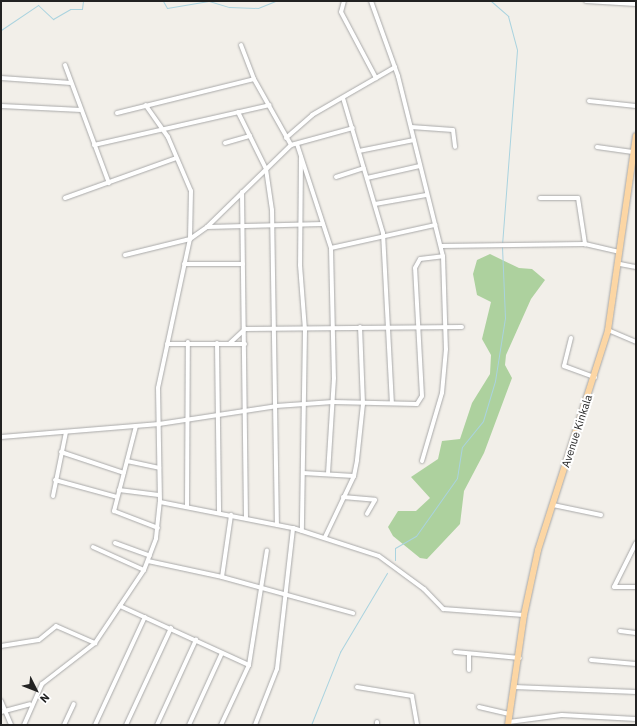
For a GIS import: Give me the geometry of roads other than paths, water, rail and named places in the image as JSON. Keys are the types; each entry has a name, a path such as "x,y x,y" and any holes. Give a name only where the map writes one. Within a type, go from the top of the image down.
{"main road":[{"name":"Avenue Kinkala","path":"509,723 520,658 524,615 538,550 595,377 608,330 620,264 636,136"}],"street":[{"path":"344,1 342,12 376,78"},
{"path":"370,1 395,67 411,127 426,195 442,246 445,327 442,393 422,461"},
{"path":"586,1 636,4"},
{"path":"241,45 254,79 270,105 291,146"},
{"path":"65,65 109,183"},
{"path":"286,138 312,115 395,67"},
{"path":"1,78 71,83"},
{"path":"117,113 254,79"},
{"path":"343,98 383,233 392,403"},
{"path":"588,101 636,106"},
{"path":"24,725 30,704 42,684 95,643 144,570 150,556 158,528 160,502 158,388 190,239 191,191 163,130 146,105"},
{"path":"94,145 270,105"},
{"path":"1,106 81,110"},
{"path":"238,112 266,170 273,226 276,328 277,524"},
{"path":"411,127 453,130 455,147"},
{"path":"125,255 190,239 207,227 291,146 353,128"},
{"path":"225,143 250,136"},
{"path":"359,151 414,140"},
{"path":"296,144 331,248 333,402 328,474"},
{"path":"597,147 633,152"},
{"path":"301,157 300,226 305,330 302,531"},
{"path":"65,198 176,158"},
{"path":"367,178 420,166"},
{"path":"336,177 364,168"},
{"path":"242,192 244,224 243,264 246,410 246,517"},
{"path":"374,204 426,195"},
{"path":"540,198 578,198 585,244"},
{"path":"207,227 244,224 300,226 323,224"},
{"path":"331,248 383,233 435,224"},
{"path":"442,246 585,244 621,252"},
{"path":"1,437 159,424 216,413 276,406 333,402 363,404 392,403 413,405 422,399 417,325 417,263 425,258 443,256"},
{"path":"184,264 243,264"},
{"path":"620,264 636,267"},
{"path":"230,343 245,329 276,328 305,330 389,325 462,327"},
{"path":"325,537 354,476 363,404 360,327"},
{"path":"608,330 636,342"},
{"path":"571,338 564,366 595,377"},
{"path":"167,344 188,342 245,344"},
{"path":"187,506 189,418 188,342"},
{"path":"217,342 216,413 219,513"},
{"path":"136,426 117,497 116,514 158,528"},
{"path":"53,496 55,480 66,432"},
{"path":"61,452 124,473"},
{"path":"127,461 159,468"},
{"path":"304,472 354,476"},
{"path":"55,480 117,497"},
{"path":"119,490 159,495"},
{"path":"344,497 375,500 367,514"},
{"path":"160,502 246,517 293,528 325,537 385,559 424,588 442,608 524,615"},
{"path":"554,505 601,515"},
{"path":"222,577 231,515"},
{"path":"255,725 278,670 288,595 293,528"},
{"path":"115,543 150,556"},
{"path":"636,543 614,587 636,587"},
{"path":"94,547 144,570"},
{"path":"221,725 249,665 267,550"},
{"path":"148,561 222,577 261,589 353,613"},
{"path":"120,606 171,628 249,665"},
{"path":"95,725 145,618"},
{"path":"1,646 39,640 56,626 95,643"},
{"path":"126,725 171,628"},
{"path":"620,631 636,633"},
{"path":"158,725 196,640"},
{"path":"455,652 520,658"},
{"path":"189,725 222,653"},
{"path":"469,654 469,670"},
{"path":"591,660 636,664"},
{"path":"357,687 412,696 417,725"},
{"path":"514,687 636,692"},
{"path":"1,701 11,725"},
{"path":"1,712 30,704"},
{"path":"64,725 74,704"},
{"path":"479,707 510,714"},
{"path":"509,723 562,715 636,719"}],"waterway":[{"path":"1,30 38,5 53,19 70,9 82,9 83,1"},
{"path":"163,1 167,8 208,1"},
{"path":"209,1 229,7 258,8 275,1"},
{"path":"491,1 508,16 517,50 502,243"},
{"path":"395,560 395,548 416,536 457,478 462,447 483,421 495,381 505,318 502,247"},
{"path":"311,725 340,652 387,573"}]}
